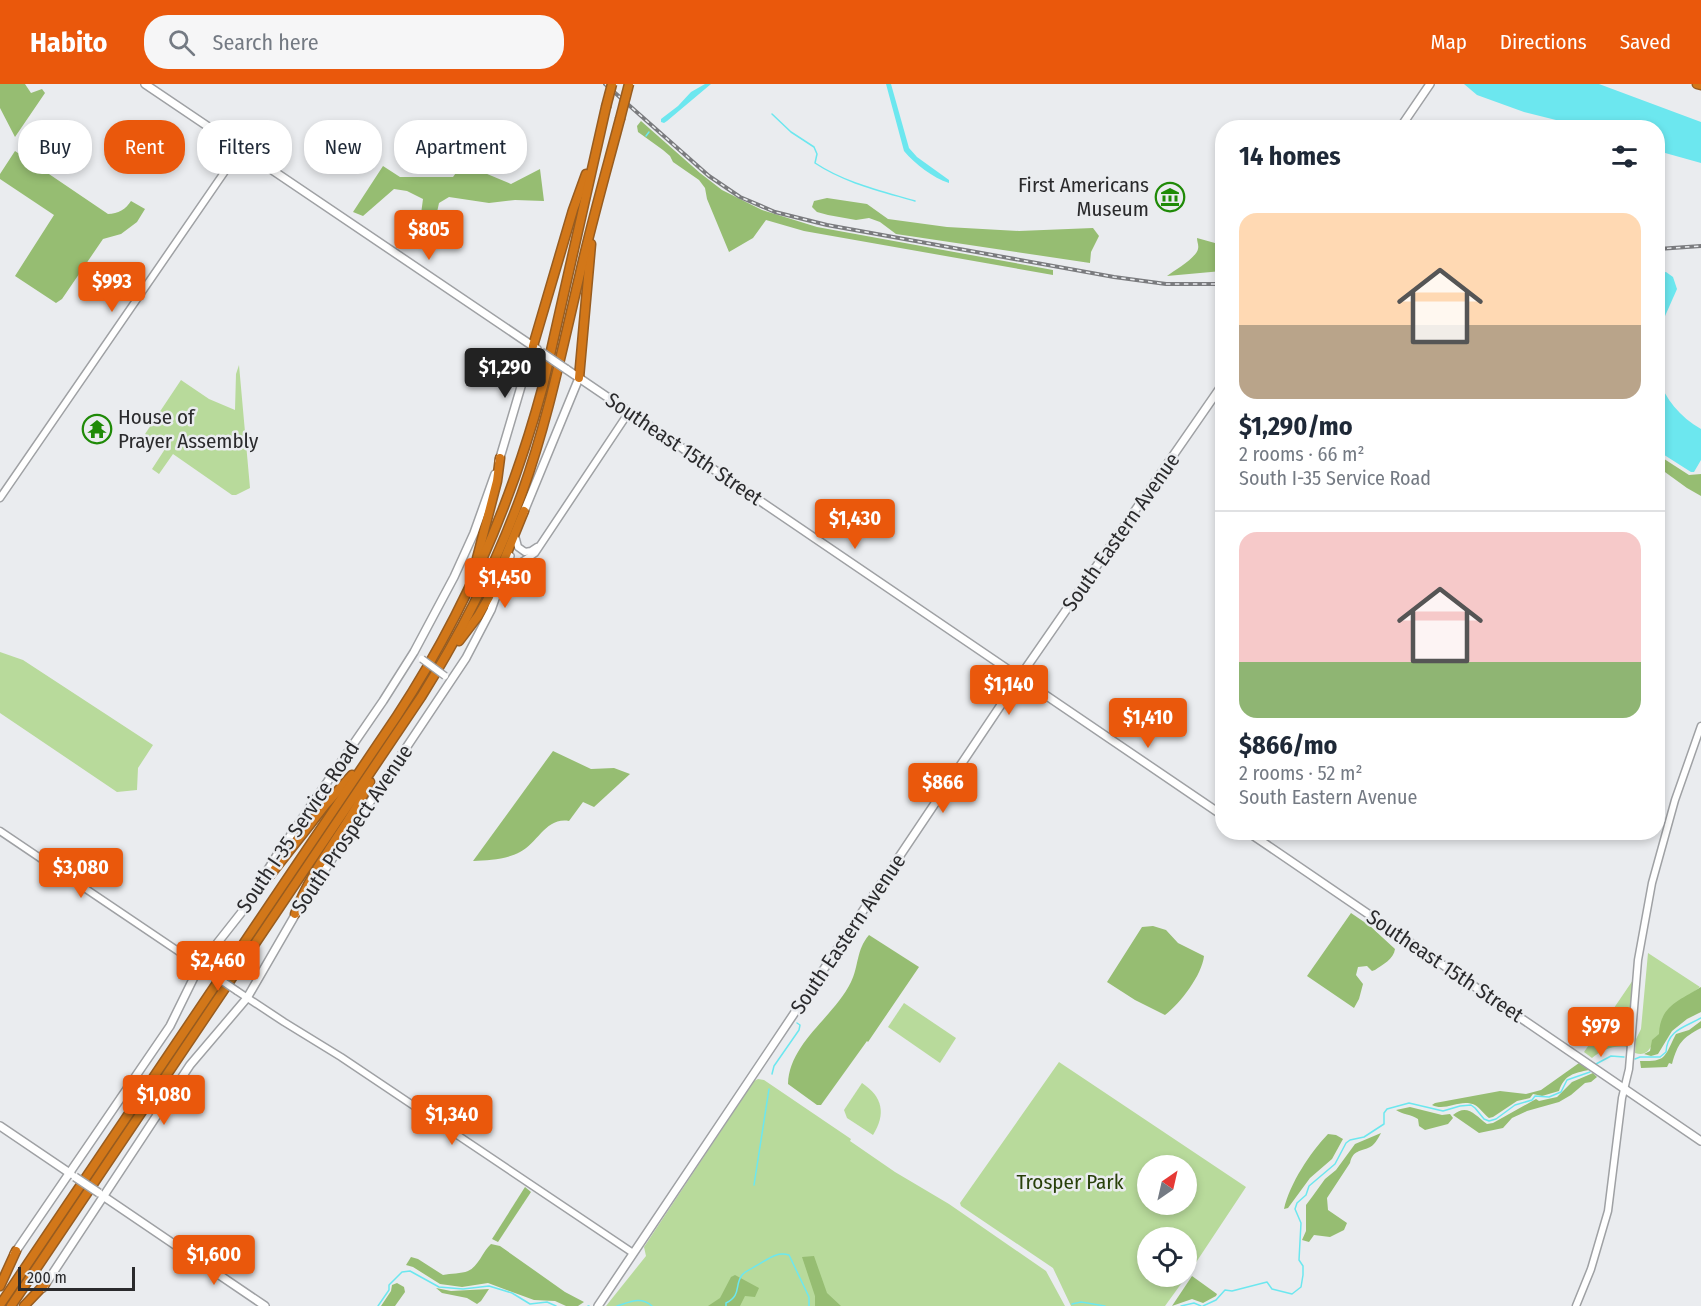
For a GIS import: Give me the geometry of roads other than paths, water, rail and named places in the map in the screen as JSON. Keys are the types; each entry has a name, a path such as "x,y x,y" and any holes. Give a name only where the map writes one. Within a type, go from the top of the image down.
{"highway":[{"path":"0,1305 374,750 429,665 466,597 508,499 531,432 612,84"},
{"path":"442,663 484,582 521,494 548,409 592,222 629,84"},
{"path":"533,346 573,210 599,139"},
{"path":"579,378 592,222"},
{"path":"466,597 497,481 500,458"},
{"path":"11,1306 382,756 442,663 478,616 497,578 524,511"},
{"path":"256,889 267,879 326,804 374,750"},
{"path":"295,914 302,896 362,798 382,756"},
{"path":"0,1286 16,1251"},
{"path":"24,1306 45,1284"}],"main road":[{"name":"Southeast 15th Street","path":"145,84 199,120"},
{"path":"1405,120 1430,84"},
{"name":"Southeast 15th Street","path":"279,174 1215,810"},
{"name":"South I-35 Service Road","path":"0,1276 72,1175 171,1026 200,965 241,913 414,652 440,606 486,504 533,346"},
{"path":"502,582 524,511 579,378"},
{"name":"South Eastern Avenue","path":"598,1306 1019,678 1215,395"},
{"name":"South Prospect Avenue","path":"31,1306 102,1195 190,1065 247,998 295,914 452,681 484,626 502,582"},
{"name":"Southeast 15th Street","path":"1260,840 1701,1141"},
{"path":"0,1126 265,1306"}],"street":[{"path":"0,498 223,174"},
{"name":"South Prospect Avenue","path":"502,582 513,568 532,556 629,412"},
{"path":"516,539 518,547 525,552 538,546"},
{"path":"414,652 452,681"},
{"path":"1665,836 1701,726"},
{"path":"0,831 247,998 339,1056 633,1253"},
{"path":"1576,1306 1591,1269 1608,1211 1624,1088 1629,1069 1638,960 1652,882 1664,840"}],"water":[{"path":"705,84 711,84 667,121 661,122 661,119 691,92"},
{"path":"886,84 891,84 909,148 917,157 949,180 949,183 925,170 904,151"},
{"path":"1464,84 1599,84 1701,122 1701,163 1665,153 1665,120 1556,120 1524,112 1477,95"},
{"path":"1665,272 1673,277 1677,289 1665,316"},
{"path":"1665,393 1686,419 1701,429 1701,460 1694,472 1665,455"}],"waterway":[{"path":"772,114 791,132 814,147 817,154 815,163 851,181 915,201"},
{"path":"646,136 649,132"},
{"path":"1635,1059 1660,1057 1666,1052 1673,1034 1701,1018"},
{"path":"772,1074 774,1066 799,1030 800,1025 797,1023"},
{"path":"1596,1064 1611,1056 1624,1057"},
{"path":"1203,1306 1216,1300 1225,1290 1232,1291 1267,1282 1272,1289 1292,1294 1301,1287 1303,1275 1303,1266 1299,1260 1301,1223 1295,1209 1297,1203 1306,1195 1309,1186 1335,1164 1346,1143 1364,1137 1384,1124 1384,1113 1387,1109 1409,1103 1443,1111 1471,1105 1484,1119 1489,1121 1496,1119 1515,1105 1532,1100 1535,1096 1549,1097 1561,1092 1567,1080 1590,1072"},
{"path":"754,1185 769,1089"},
{"path":"726,1306 726,1303 736,1294 743,1274 779,1254 789,1255 809,1297 809,1306"},
{"path":"378,1306 389,1290 389,1285 402,1272 410,1271 439,1287 463,1289 489,1286 512,1293 530,1304 547,1302 556,1306"},
{"path":"617,1306 640,1301 652,1306"},
{"path":"1072,1304 1081,1302 1105,1306"},
{"path":"1181,1306 1194,1303 1201,1306"}],"railway":[{"path":"605,84 709,176 740,197 775,212 827,225 1114,277 1166,284 1215,284"},
{"path":"1665,249 1701,246"}],"place":[{"name":"First Americans Museum","path":"1170,197"},
{"name":"House of Prayer Assembly","path":"97,429"}],"park label":[{"name":"Trosper Park","path":"1070,1182"}]}
